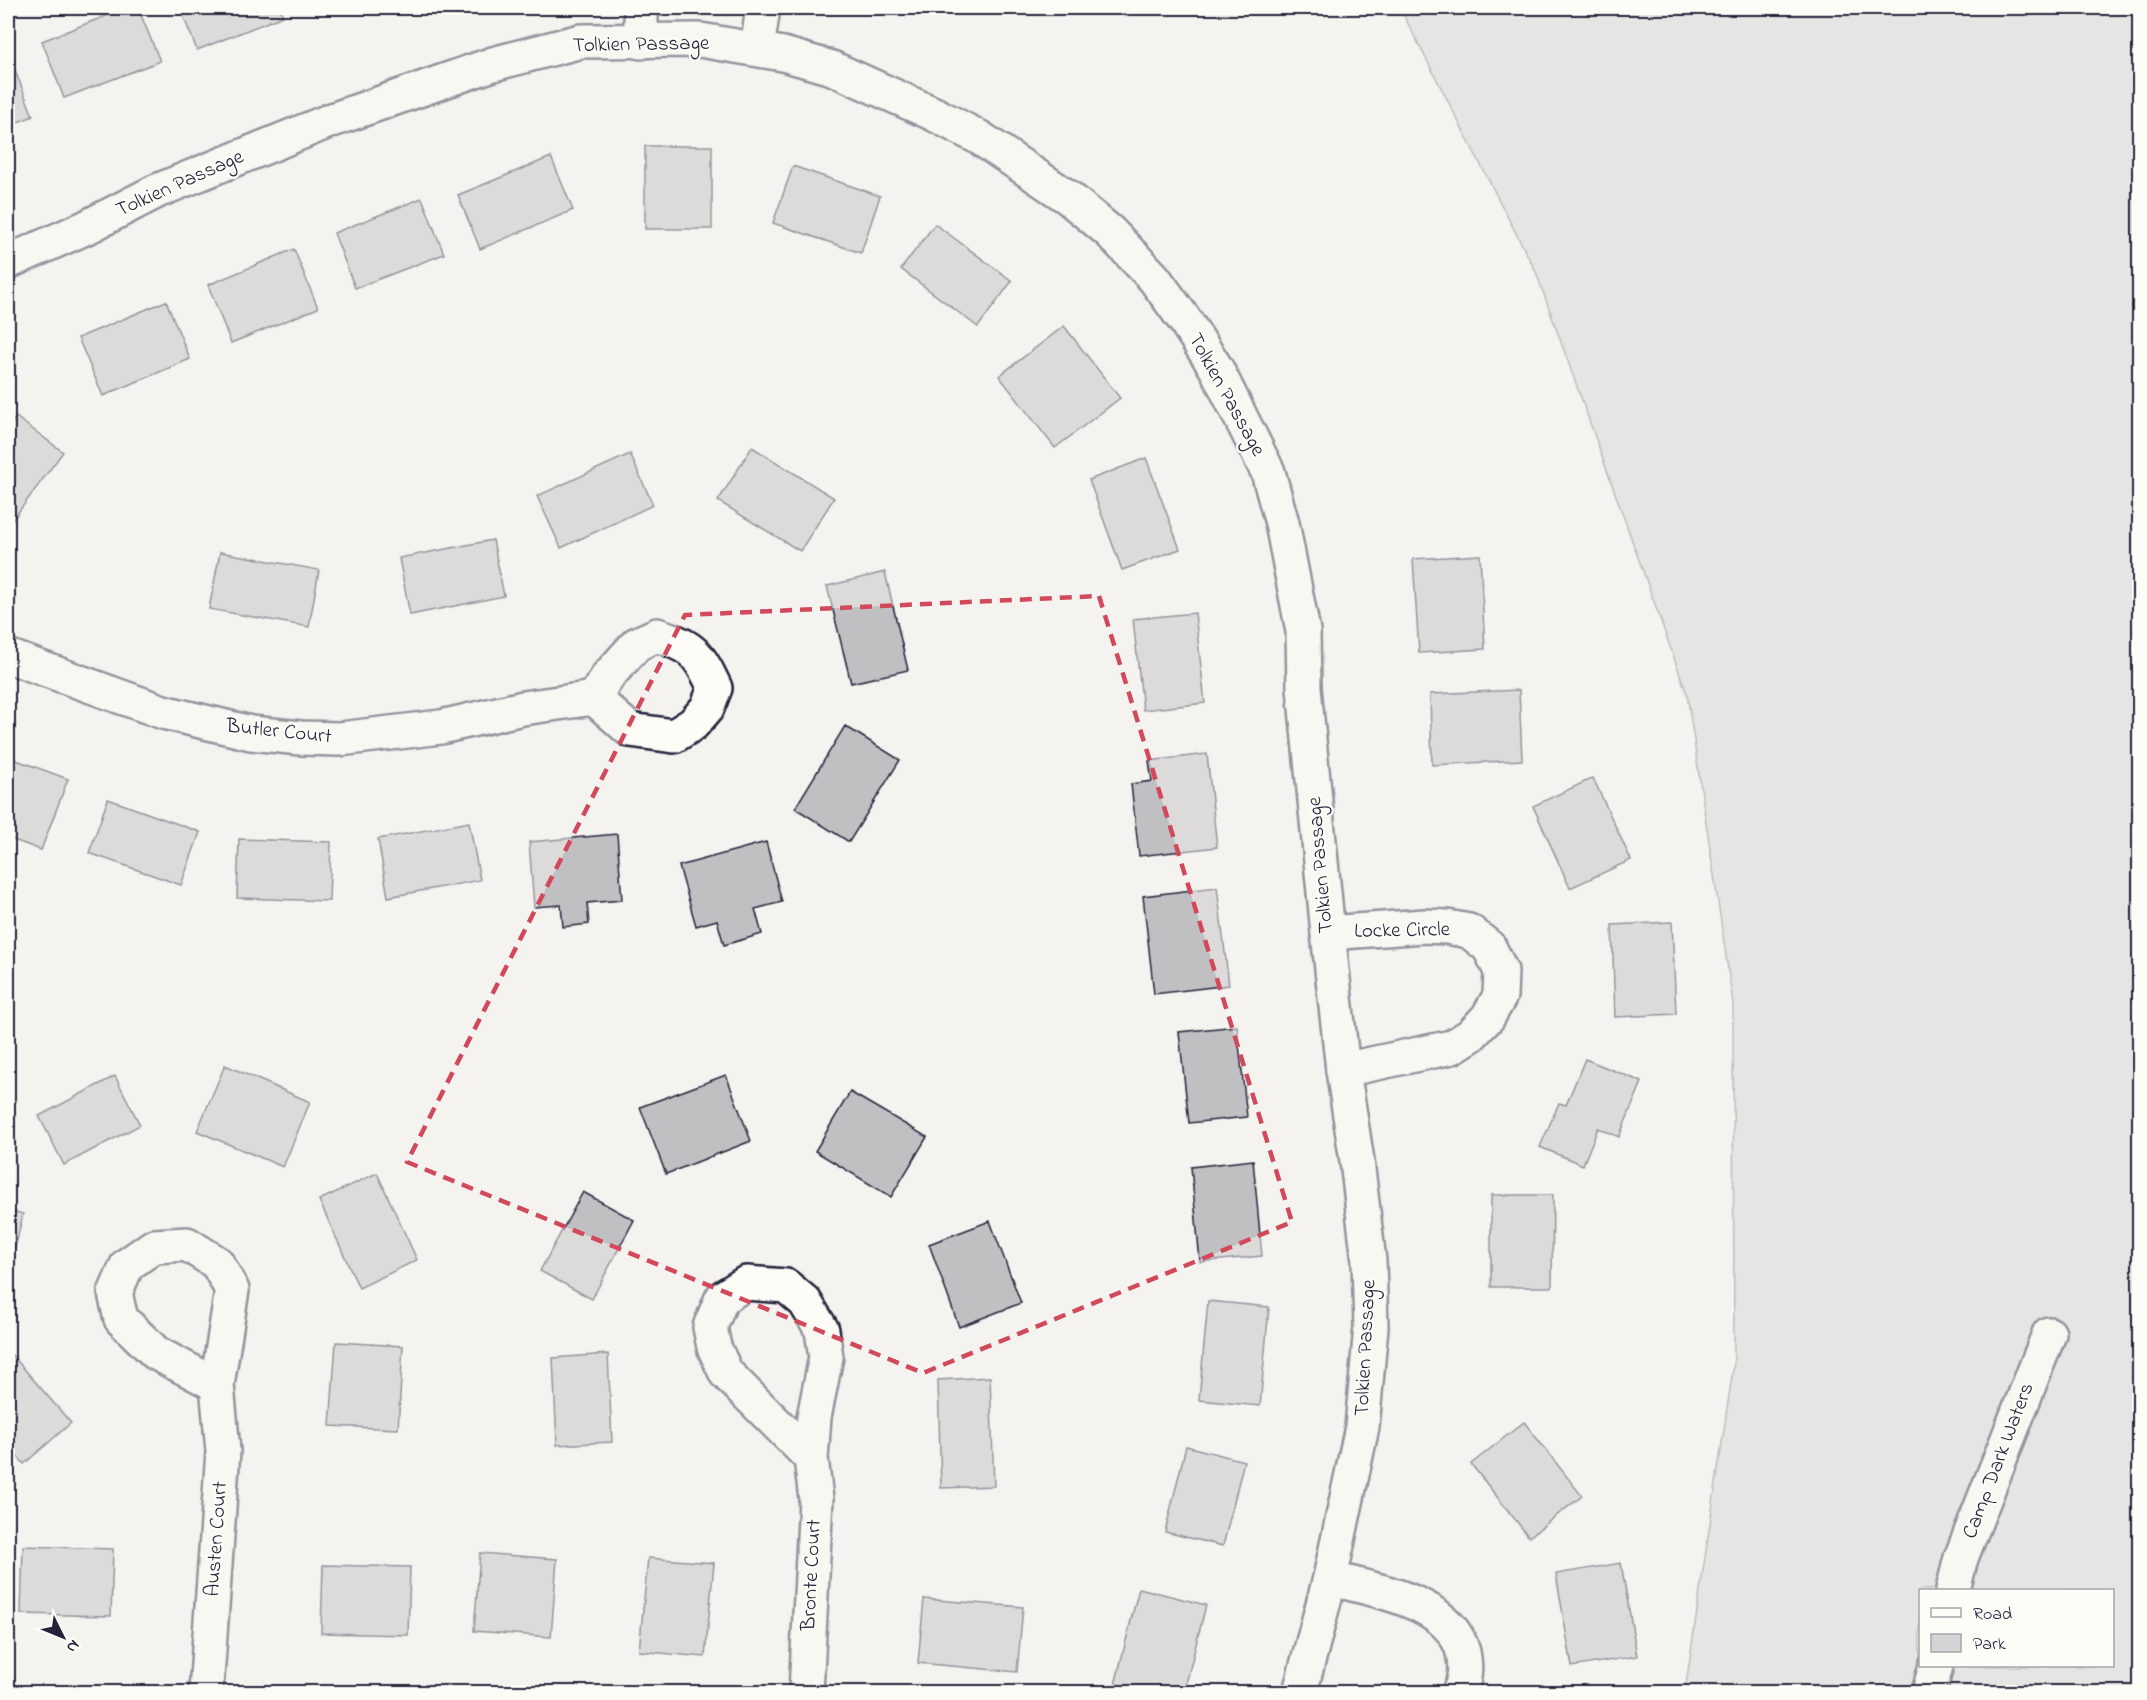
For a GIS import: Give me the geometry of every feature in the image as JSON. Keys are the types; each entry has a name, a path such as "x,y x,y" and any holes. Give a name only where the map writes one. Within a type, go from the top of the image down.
{"street":[{"path":"641,8 641,42"},
{"path":"757,49 763,8"},
{"name":"Tolkien Passage","path":"8,262 87,227 157,191 329,121 493,64 581,41 700,40 783,54 832,68 934,114 980,138 1069,198 1110,232 1154,279 1210,359 1269,472 1293,577 1302,631 1304,688 1343,1070 1369,1261 1371,1327 1362,1427 1330,1578 1300,1692"},
{"name":"Butler Court","path":"8,656 163,712 251,733 301,738 339,739 441,727 524,708 594,698"},
{"name":"Locke Circle","path":"1328,933 1425,926 1469,931 1489,947 1501,971 1500,996 1488,1017 1462,1041 1452,1047 1343,1070"},
{"name":"Bronte Court","path":"806,1692 816,1498 811,1458 814,1417 826,1357 822,1330 805,1302 786,1286 746,1283 722,1298 710,1327 714,1347 726,1372 811,1458"},
{"name":"Camp Dark Waters","path":"1953,1589 1961,1558 2049,1334"},
{"name":"Austen Court","path":"206,1692 223,1451 217,1385"},
{"path":"1330,1578 1407,1600 1426,1608 1447,1623 1460,1642 1465,1661 1465,1682 1459,1692"},
{"path":"1929,1692 1935,1667"}],"highlighted area":[{"path":"1099,596 1292,1222 923,1373 407,1162 685,615"}],"green space":[{"path":"1400,8 2139,8 2139,1692 1685,1692 1734,1362 1733,1003 1687,694 1536,272"}],"building":[{"path":"126,8 138,8 160,61 64,98 42,41"},
{"path":"180,8 280,8 283,16 197,50"},
{"path":"8,55 33,116 8,126"},
{"path":"645,146 712,146 712,229 645,229"},
{"path":"551,157 573,210 480,249 458,195"},
{"path":"793,166 880,196 861,253 773,223"},
{"path":"422,198 444,254 355,288 334,233"},
{"path":"935,224 1012,281 978,327 901,269"},
{"path":"294,249 318,308 231,343 208,285"},
{"path":"166,301 190,359 103,396 78,338"},
{"path":"1064,326 1120,398 1055,448 999,376"},
{"path":"16,417 63,452 8,526 8,428"},
{"path":"752,447 834,498 800,551 718,501"},
{"path":"630,454 653,505 561,548 537,496"},
{"path":"1146,458 1180,549 1122,570 1089,480"},
{"path":"493,540 504,596 410,615 399,558"},
{"path":"220,552 319,570 309,627 209,609"},
{"path":"1480,555 1485,649 1419,653 1413,559"},
{"path":"885,572 908,670 851,683 827,586"},
{"path":"1195,613 1205,703 1143,710 1133,619"},
{"path":"1519,690 1522,760 1432,765 1430,694"},
{"path":"845,726 900,760 849,842 795,808"},
{"path":"1207,754 1217,847 1139,856 1131,784 1152,781 1149,761"},
{"path":"8,757 68,779 41,850 8,838"},
{"path":"1593,778 1631,860 1570,888 1533,806"},
{"path":"108,799 200,832 181,885 89,853"},
{"path":"469,822 480,880 388,897 378,839"},
{"path":"617,834 622,900 587,903 589,924 563,927 561,905 534,907 529,842"},
{"path":"239,839 331,842 329,901 237,898"},
{"path":"766,842 782,902 755,909 762,934 724,945 717,920 696,926 679,866"},
{"path":"1217,887 1229,985 1154,994 1143,896"},
{"path":"1672,922 1676,1014 1615,1017 1612,925"},
{"path":"1237,1026 1247,1117 1189,1123 1179,1032"},
{"path":"1585,1059 1642,1082 1619,1137 1598,1128 1583,1165 1540,1147 1559,1103 1566,1105"},
{"path":"225,1065 310,1102 283,1167 197,1131"},
{"path":"726,1075 751,1141 666,1174 640,1107"},
{"path":"115,1076 140,1125 64,1165 39,1116"},
{"path":"850,1092 927,1137 891,1197 815,1151"},
{"path":"1253,1160 1262,1256 1200,1262 1191,1167"},
{"path":"377,1173 417,1260 359,1288 319,1200"},
{"path":"583,1192 634,1220 592,1299 540,1271"},
{"path":"1491,1195 1553,1195 1552,1287 1491,1287"},
{"path":"8,1210 23,1214 8,1279"},
{"path":"990,1221 1021,1303 959,1327 929,1244"},
{"path":"1208,1301 1269,1307 1260,1406 1199,1400"},
{"path":"336,1342 403,1346 398,1429 330,1426"},
{"path":"608,1354 612,1442 557,1445 553,1358"},
{"path":"12,1355 71,1423 24,1464 8,1445 8,1359"},
{"path":"990,1377 994,1486 941,1488 938,1380"},
{"path":"1524,1422 1582,1496 1529,1537 1471,1464"},
{"path":"1186,1446 1244,1461 1223,1546 1165,1532"},
{"path":"23,1546 113,1549 111,1616 21,1614"},
{"path":"480,1553 557,1559 551,1637 474,1631"},
{"path":"648,1558 714,1563 705,1657 639,1651"},
{"path":"1621,1563 1637,1656 1572,1667 1556,1574"},
{"path":"323,1565 410,1567 408,1635 321,1633"},
{"path":"1139,1588 1206,1605 1184,1692 1146,1692 1115,1685"},
{"path":"924,1599 1023,1607 1017,1672 918,1663"}]}
